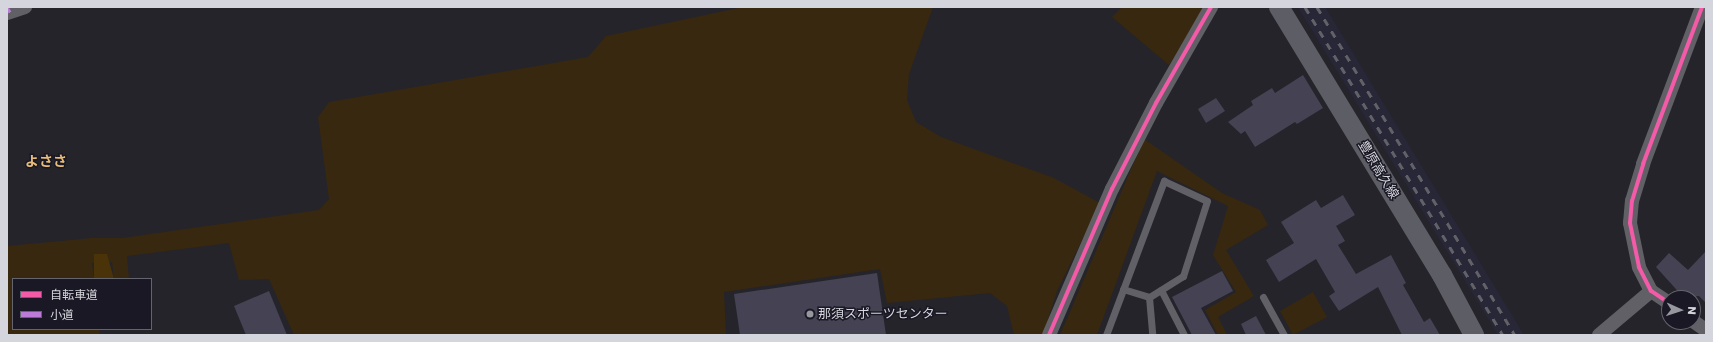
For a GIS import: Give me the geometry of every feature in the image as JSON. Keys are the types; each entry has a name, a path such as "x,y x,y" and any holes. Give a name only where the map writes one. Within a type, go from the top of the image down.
{"main road":[{"name":"豊原高久線","path":"1280,7 1442,275 1474,335"}],"street":[{"path":"7,13 25,7"},
{"path":"1050,335 1112,189 1156,103 1211,7"},
{"path":"1661,297 1651,290 1639,267 1632,241 1632,201 1642,164 1702,7"},
{"path":"1599,335 1651,290"}],"lane":[{"path":"1106,335 1123,289 1164,181 1207,201 1183,276 1149,297 1123,289"},
{"path":"1161,290 1184,335"},
{"path":"1149,297 1152,335"},
{"path":"1263,297 1284,335"}],"shaded area":[{"path":"743,7 933,7 909,74 907,100 916,122 941,137 1054,178 1100,203 1057,291 1043,335 1014,335 1007,306 990,293 887,303 880,269 724,292 726,335 294,335 269,279 239,280 229,243 127,256 129,278 114,278 112,262 92,263 94,278 12,278 12,330 99,330 100,335 7,335 7,246 92,238 122,238 319,210 329,199 318,117 329,102 588,57 606,36"},
{"path":"1122,7 1205,7 1169,65 1112,17"},
{"path":"1298,7 1325,7 1524,335 1498,335"},
{"path":"1144,139 1222,193 1260,210 1268,225 1226,250 1254,296 1218,317 1227,335 1218,335 1205,310 1236,292 1213,255 1228,206 1157,171 1097,335 1060,335"},
{"path":"94,254 107,254 114,278 94,278"},
{"path":"1313,292 1327,317 1293,335 1280,311"}],"building":[{"path":"1303,75 1323,108 1297,124 1295,122 1255,147 1245,131 1241,134 1228,122 1253,105 1251,101 1272,88 1275,93"},
{"path":"1216,98 1225,111 1206,123 1198,109"},
{"path":"1343,195 1355,215 1336,226 1345,241 1338,245 1356,274 1391,255 1406,283 1403,285 1424,322 1430,318 1440,335 1402,335 1378,287 1339,311 1329,296 1335,292 1316,259 1279,282 1266,260 1294,243 1281,222 1316,200 1321,208"},
{"path":"1706,251 1706,303 1701,298 1701,290 1677,290 1656,267 1669,253 1688,270"},
{"path":"1222,271 1233,291 1201,308 1216,335 1192,335 1172,297"},
{"name":"那須スポーツセンター","path":"877,273 886,335 740,335 734,294"},
{"path":"269,291 287,335 246,335 234,306"},
{"path":"1256,316 1266,335 1246,335 1241,324"}],"railway":[{"path":"1305,7 1503,335"},
{"path":"1317,7 1515,335"}],"marked path":[{"path":"7,7 10,12"}],"cycle path":[{"path":"1049,335 1112,189 1156,103 1211,7"},
{"path":"1661,298 1651,291 1639,267 1630,223 1632,201 1643,164 1702,7"}],"place":[{"name":"那須スポーツセンター","path":"810,314"}],"district":[{"name":"よささ","path":"46,161"}]}
